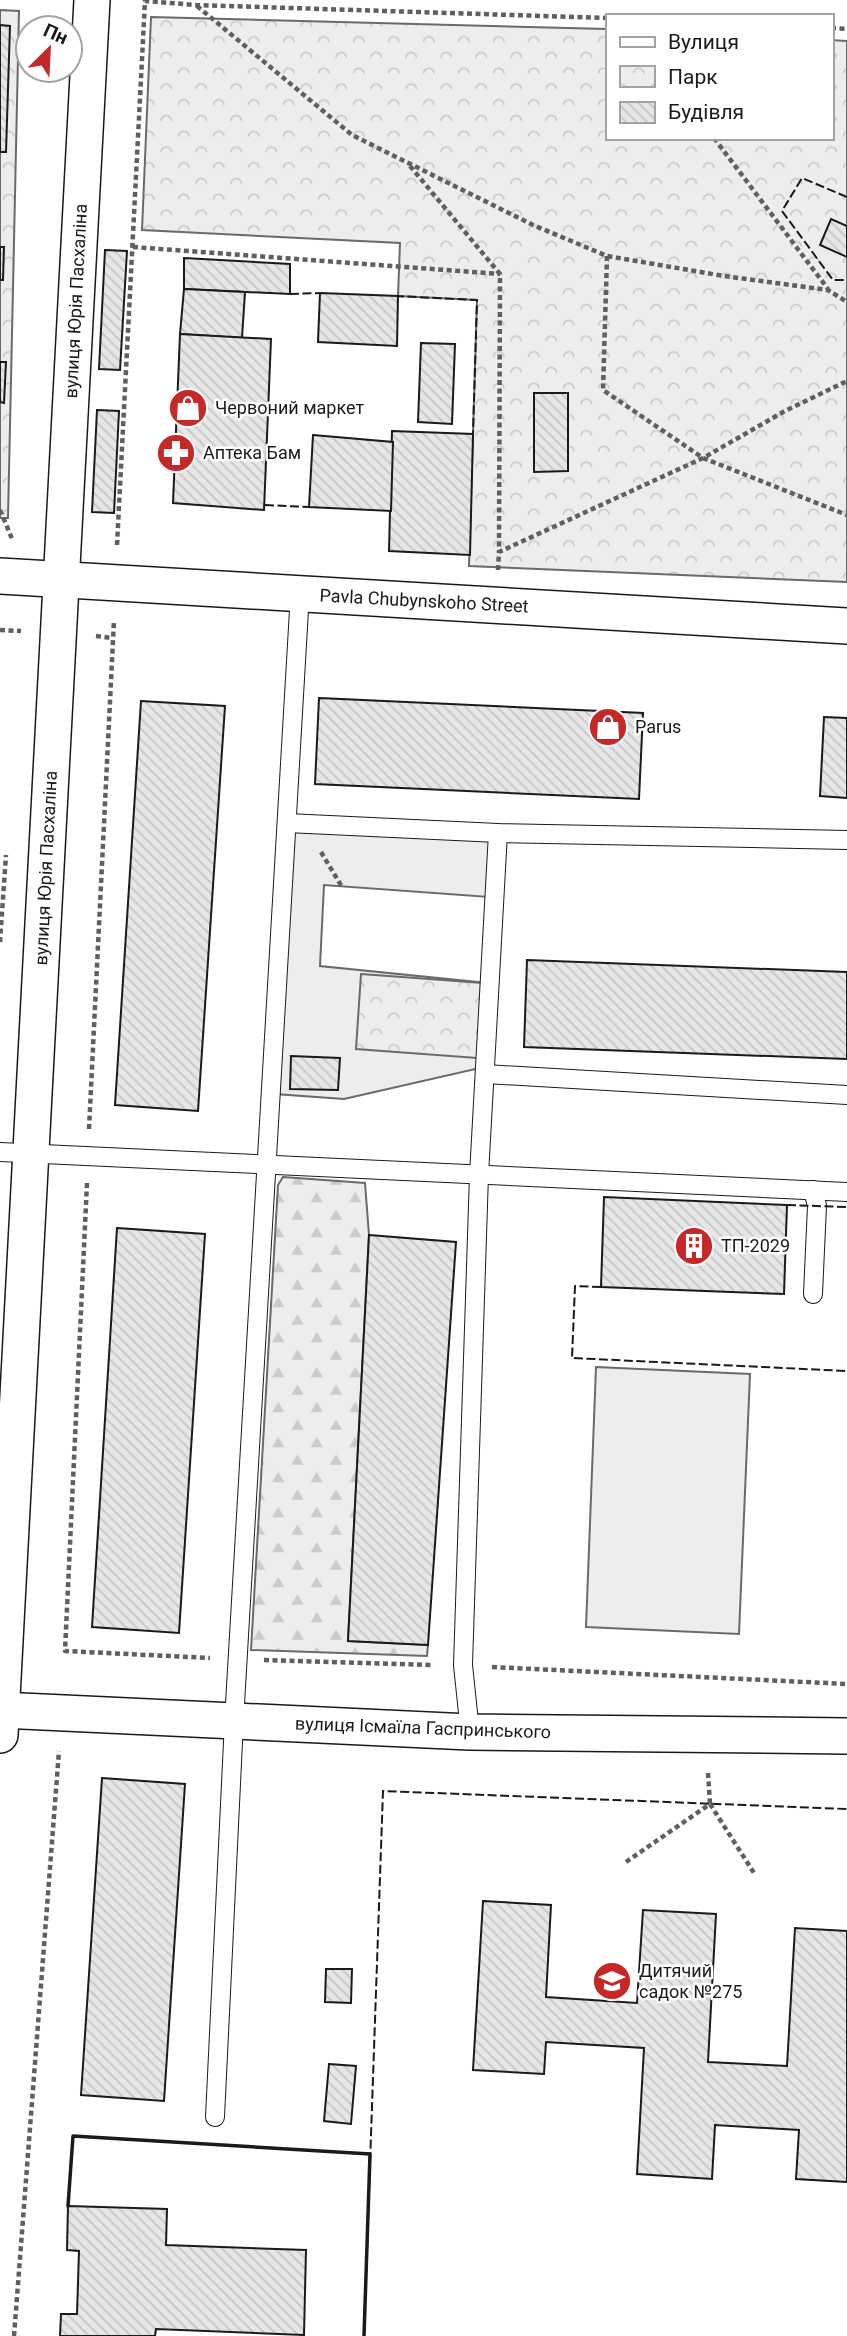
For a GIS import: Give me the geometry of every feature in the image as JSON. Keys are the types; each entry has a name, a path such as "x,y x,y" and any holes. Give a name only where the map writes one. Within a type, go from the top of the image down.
{"street":[{"name":"вулиця Юрія Пасхаліна","path":"0,1718 16,1153 61,579 92,0"},
{"name":"Pavla Chubynskoho Street","path":"0,576 847,626"},
{"name":"вулиця Ісмаїла Гаспринського","path":"0,1718 234,1721 470,1732 847,1736"}],"lane":[{"path":"215,2117 234,1721 300,593"},
{"path":"286,823 498,833 847,840"},
{"path":"470,1732 463,1665 479,1175 498,833"},
{"path":"485,1074 847,1095"},
{"path":"16,1153 847,1192"},
{"path":"813,1190 817,1206 813,1294"}],"path":[{"path":"117,548 145,1 196,5 606,18"},
{"path":"196,5 352,135 533,225 607,256 828,290"},
{"path":"716,140 828,290 847,302"},
{"path":"407,162 500,274 498,578"},
{"path":"133,247 500,274"},
{"path":"607,256 603,390 703,458 847,515"},
{"path":"499,552 703,458 785,411 847,381"},
{"path":"0,510 14,544"},
{"path":"15,2336 59,1750"},
{"path":"708,1772 710,1804 754,1873"},
{"path":"626,1862 710,1804"}],"green space":[{"path":"0,10 19,11 19,14 14,14 14,84 17,84 8,518 0,518"},
{"path":"151,17 606,29 606,140 833,140 833,40 847,41 847,582 469,566 477,300 398,296 400,243 142,230"},
{"path":"300,830 488,839 491,843 489,897 324,885 320,966 487,983 480,1068 344,1099 275,1094 294,834"},
{"path":"361,974 483,983 477,1058 356,1049"},
{"path":"283,1177 365,1183 369,1235 348,1641 428,1645 427,1656 251,1650 278,1185"},
{"path":"596,1367 750,1374 739,1634 586,1627"}],"building":[{"path":"0,25 10,26 6,152 0,152"},
{"path":"831,219 847,226 847,257 820,245"},
{"path":"0,247 4,247 3,280 0,280"},
{"path":"105,250 127,251 120,370 99,369"},
{"path":"184,258 290,264 290,294 184,289"},
{"path":"184,289 245,292 242,338 180,334"},
{"path":"320,293 398,296 397,346 318,342"},
{"path":"180,334 271,339 264,510 173,503"},
{"path":"421,343 455,344 452,424 418,422"},
{"path":"0,362 6,362 4,403 0,402"},
{"path":"534,393 568,393 568,471 534,472"},
{"path":"97,410 119,411 114,513 92,512"},
{"path":"392,431 473,434 470,555 389,551"},
{"path":"313,435 393,442 391,511 309,507"},
{"path":"319,698 643,713 639,799 315,784"},
{"path":"141,701 225,706 198,1111 115,1105"},
{"path":"824,717 847,718 847,798 820,796"},
{"path":"527,960 847,972 847,1059 524,1047"},
{"path":"291,1056 340,1058 338,1090 290,1089"},
{"name":"ТП-2029","path":"604,1197 787,1205 784,1294 601,1287"},
{"path":"117,1228 205,1234 179,1633 92,1627"},
{"path":"369,1235 456,1242 428,1645 348,1641"},
{"path":"102,1778 185,1784 164,2101 81,2095"},
{"path":"483,1901 551,1905 546,1997 637,2003 643,1910 716,1914 708,2062 787,2066 795,1928 847,1931 847,2182 796,2179 799,2130 715,2125 712,2179 637,2174 644,2048 546,2042 544,2074 473,2070"},
{"path":"326,1969 352,1969 351,2003 325,2002"},
{"path":"329,2064 356,2066 351,2124 324,2121"},
{"path":"68,2206 167,2209 166,2245 306,2250 304,2335 156,2329 155,2336 60,2336 61,2314 77,2314 79,2251 67,2250"}],"fence":[{"path":"847,197 802,178 782,211 833,280 847,280"},
{"path":"290,294 322,293"},
{"path":"395,296 477,300 473,434"},
{"path":"265,505 309,507"},
{"path":"787,1205 847,1207"},
{"path":"601,1287 575,1286 572,1358 847,1371"},
{"path":"364,2336 383,1791 847,1809"}],"wall":[{"path":"68,2206 73,2136 370,2154 364,2336"}],"place":[{"name":"Червоний маркет","path":"188,408"},
{"name":"Аптека Бам","path":"176,453"},
{"name":"Parus","path":"608,727"},
{"name":"ТП-2029","path":"694,1246"},
{"name":"Дитячий садок №275","path":"612,1981"}]}
